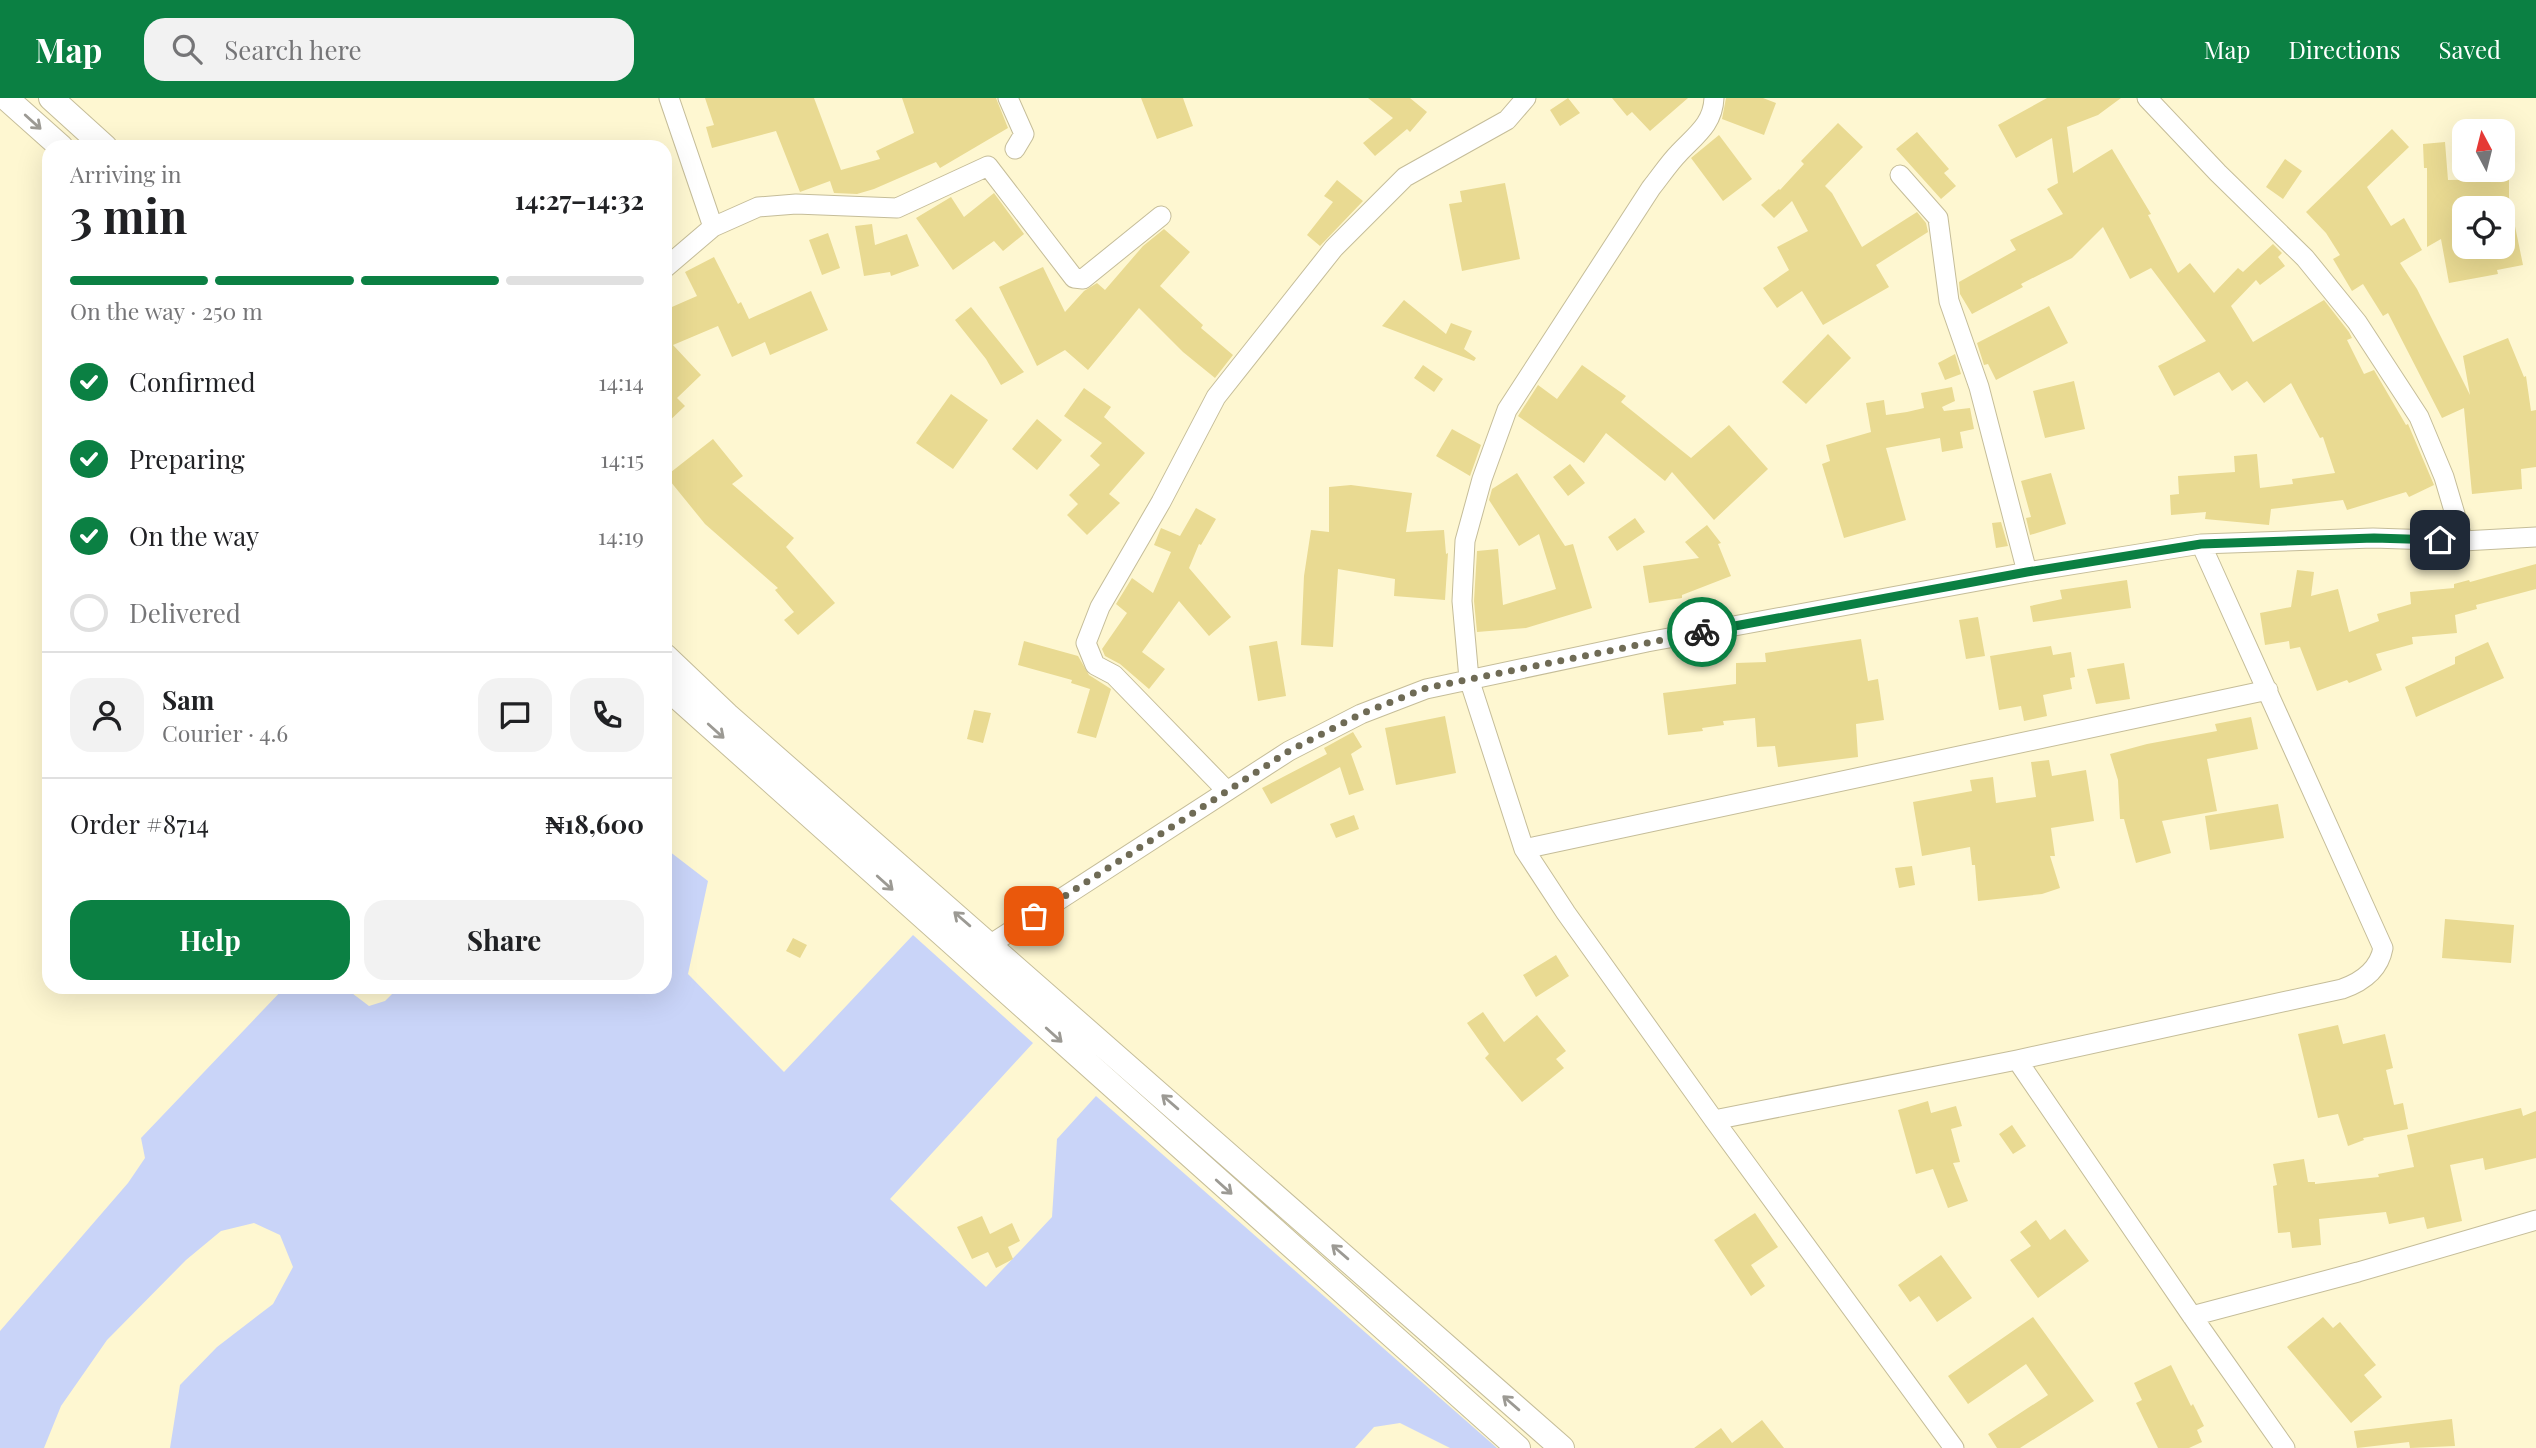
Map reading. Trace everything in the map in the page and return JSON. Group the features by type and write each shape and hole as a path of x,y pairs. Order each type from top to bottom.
{"main road":[{"path":"6,98 53,140"},
{"path":"51,98 97,140"},
{"path":"672,663 727,715 1562,1448"},
{"path":"672,692 1518,1448"}],"street":[{"path":"668,98 713,227"},
{"path":"1008,98 1024,134 1015,149"},
{"path":"1226,790 1114,675 1095,665 1086,643 1100,607 1161,502 1216,397 1334,248 1405,177 1507,120 1526,98"},
{"path":"1714,98 1714,109 1703,131 1678,154 1651,188 1507,410 1482,480 1465,541 1462,601 1469,679 1524,849 1566,913 1714,1120 1954,1448"},
{"path":"2147,98 2218,173 2305,258 2357,322 2419,417 2444,477 2463,541"},
{"path":"672,262 713,227 758,207 796,204 898,208 988,166 1074,278 1083,279 1161,216"},
{"path":"1900,175 1938,218 1949,301 1979,387 2027,572"},
{"path":"973,962 990,944 1289,751 1361,714 1426,688 1647,642 2027,572 2201,544 2374,538 2463,541 2536,537"},
{"path":"1714,1120 2017,1060 2342,989 2358,983 2381,960 2383,948 2201,544"},
{"path":"1524,849 2268,690"},
{"path":"2017,1060 2285,1448"},
{"path":"2192,1316 2358,1272 2536,1220"}],"shaded area":[{"path":"672,853 708,881 688,974 784,1072 913,935 1033,1043 890,1199 986,1287 1052,1217 1057,1139 1096,1096 1497,1448 1450,1448 1400,1423 1374,1427 1355,1448 170,1448 180,1385 217,1347 273,1304 293,1267 280,1235 254,1223 221,1231 186,1260 107,1340 61,1406 44,1448 0,1448 0,1331 128,1183 145,1158 141,1138 278,994 353,994 369,1006 385,1001 392,994 672,994"}],"building":[{"path":"705,98 814,98 841,170 880,159 876,151 914,133 902,98 996,98 1008,128 940,168 936,162 874,189 857,194 834,193 830,181 800,192 776,131 712,148 706,127 714,125"},
{"path":"1141,98 1183,98 1193,126 1157,139"},
{"path":"1368,98 1410,98 1427,112 1410,132 1407,129 1375,156 1363,143 1393,118"},
{"path":"1568,98 1580,113 1560,126 1550,110"},
{"path":"1612,98 1688,98 1650,131 1632,112 1627,116"},
{"path":"1726,98 1763,98 1776,103 1764,135 1722,119"},
{"path":"2047,98 2121,98 2098,115 2067,127 2073,173 2112,149 2151,214 2148,215 2178,273 2190,263 2214,293 2238,268 2243,272 2273,244 2282,253 2278,257 2285,266 2260,285 2256,280 2231,306 2253,342 2324,300 2349,332 2352,338 2347,340 2364,374 2374,370 2406,425 2408,424 2434,485 2409,497 2406,492 2347,510 2343,500 2271,509 2269,525 2205,519 2206,512 2171,515 2170,495 2179,494 2178,476 2235,472 2234,456 2257,454 2260,488 2293,484 2292,479 2335,473 2323,437 2320,438 2291,383 2264,403 2247,381 2232,391 2219,372 2174,396 2158,366 2206,341 2151,268 2130,279 2103,227 2072,258 2021,284 2023,287 1972,314 1960,294 1959,282 2016,250 2010,240 2063,214 2047,189 2058,183 2052,138 2016,158 1998,125"},
{"path":"1838,123 1863,147 1825,186 1832,193 1862,247 1917,212 1926,223 1928,232 1876,265 1889,287 1823,325 1802,291 1777,308 1763,288 1789,270 1777,247 1808,231 1792,201 1774,218 1761,205 1780,190 1804,164 1801,161"},
{"path":"2392,129 2409,147 2367,187 2391,226 2404,218 2422,250 2400,263 2417,289 2470,395 2463,356 2508,338 2524,377 2526,376 2531,411 2536,410 2536,467 2521,469 2522,489 2472,494 2464,408 2442,418 2388,313 2383,316 2363,284 2352,291 2333,259 2340,255 2326,233 2306,212"},
{"path":"1917,132 1949,169 1944,173 1956,186 1941,199 1896,149"},
{"path":"1719,135 1752,179 1723,201 1691,158"},
{"path":"2445,142 2448,180 2509,182 2509,196 2452,196 2452,259 2515,259 2515,226 2523,265 2497,270 2498,274 2449,283 2441,239 2427,247 2427,168 2424,168 2423,144"},
{"path":"2285,159 2302,171 2283,199 2266,187"},
{"path":"1337,180 1363,201 1320,246 1307,235 1333,202 1324,196"},
{"path":"1505,183 1520,259 1462,271 1449,204 1462,202 1460,191"},
{"path":"994,193 1024,234 1003,251 994,241 953,270 916,218 951,197 964,217"},
{"path":"872,224 875,245 907,234 919,266 891,276 890,272 864,276 855,226"},
{"path":"1164,229 1190,252 1160,286 1203,325 1201,328 1233,355 1215,378 1183,352 1139,308 1088,370 1065,350 1037,366 999,287 1043,267 1065,312 1084,291 1097,283 1105,290 1143,246"},
{"path":"828,233 840,268 822,275 809,240"},
{"path":"714,257 738,304 741,302 749,319 811,291 828,330 770,355 765,342 732,357 718,326 673,345 701,375 677,398 685,406 672,418 672,307 697,296 685,272"},
{"path":"1404,300 1446,334 1451,323 1472,331 1464,349 1476,358 1474,361 1382,326"},
{"path":"2049,306 2068,343 1996,380 1988,364 1984,365 1977,343"},
{"path":"971,307 1024,372 1001,385 986,359 955,320"},
{"path":"1828,334 1851,358 1806,404 1782,382"},
{"path":"1955,354 1961,374 1945,380 1938,363"},
{"path":"1423,365 1443,379 1434,392 1414,378"},
{"path":"1582,365 1626,396 1621,402 1691,458 1729,425 1768,469 1714,520 1672,472 1665,481 1606,433 1584,463 1518,416 1538,385 1557,399"},
{"path":"2074,381 2085,429 2045,438 2033,391"},
{"path":"1952,387 1955,401 1942,407 1944,411 1970,408 1974,429 1960,432 1963,448 1942,452 1940,438 1886,448 1906,520 1844,538 1822,464 1830,461 1826,445 1871,432 1866,403 1884,400 1886,415 1907,412 1924,408 1921,393"},
{"path":"1084,388 1111,407 1104,417 1145,453 1109,494 1120,503 1087,535 1067,515 1078,504 1069,495 1100,465 1090,456 1102,443 1064,416"},
{"path":"951,394 988,420 953,469 916,443"},
{"path":"1037,419 1062,440 1037,470 1012,449"},
{"path":"1452,429 1481,445 1470,476 1436,456"},
{"path":"713,439 743,476 732,484 794,538 786,547 835,603 798,635 784,620 794,612 775,590 778,588 705,524 672,483 672,471"},
{"path":"1570,464 1585,483 1568,496 1553,477"},
{"path":"1517,473 1565,546 1573,544 1592,608 1526,628 1477,632 1474,601 1477,551 1498,549 1503,605 1556,589 1539,534 1519,546 1489,500 1492,489"},
{"path":"2051,473 2066,524 2030,535 2026,518 2031,517 2021,481"},
{"path":"1351,485 1412,493 1406,532 1444,530 1446,554 1448,553 1445,600 1394,596 1395,579 1338,569 1333,647 1301,645 1304,576 1311,530 1329,532 1329,487"},
{"path":"1196,508 1216,519 1201,545 1199,544 1189,568 1231,617 1209,636 1179,601 1142,652 1165,669 1149,689 1120,664 1105,656 1102,649 1127,613 1116,604 1132,578 1153,593 1171,552 1154,545 1161,528 1180,536"},
{"path":"1635,518 1645,532 1617,551 1608,537"},
{"path":"2001,522 2008,546 1996,548 1992,523"},
{"path":"1707,525 1721,543 1718,544 1731,576 1682,595 1682,598 1649,603 1643,566 1699,558 1685,542"},
{"path":"2536,564 2536,589 2476,605 2477,609 2455,615 2457,633 2412,637 2413,644 2376,654 2382,670 2349,683 2347,680 2317,691 2300,647 2290,649 2289,641 2265,645 2260,613 2291,607 2297,570 2314,572 2311,596 2338,589 2349,632 2379,621 2377,614 2411,604 2410,592 2454,588 2454,584"},
{"path":"2127,580 2131,608 2033,622 2030,606 2062,599 2060,590"},
{"path":"1978,617 1985,656 1966,659 1959,620"},
{"path":"1861,639 1868,681 1878,679 1884,720 1856,724 1858,757 1778,767 1775,746 1757,747 1755,718 1723,721 1724,725 1702,728 1703,731 1668,735 1663,693 1736,684 1736,663 1766,662 1765,653"},
{"path":"1024,641 1078,656 1089,675 1111,689 1096,738 1077,733 1090,689 1071,683 1072,680 1018,665"},
{"path":"1277,641 1286,696 1258,701 1249,646"},
{"path":"2488,642 2504,678 2416,717 2405,687 2455,664 2455,657"},
{"path":"2051,646 2053,655 2071,652 2075,677 2070,678 2072,689 2043,695 2047,716 2024,721 2021,706 1999,710 1990,656"},
{"path":"2124,663 2130,699 2096,704 2087,669"},
{"path":"974,710 991,713 983,743 967,739"},
{"path":"1445,716 1456,773 1396,785 1385,728"},
{"path":"2251,717 2258,749 2207,759 2217,811 2162,821 2171,853 2136,863 2124,819 2120,819 2118,780 2110,754 2217,731 2215,724"},
{"path":"1353,732 1362,747 1351,754 1364,790 1349,795 1340,767 1271,804 1262,788 1327,754 1324,748"},
{"path":"2049,760 2052,776 2086,770 2094,821 2051,828 2055,856 2050,856 2060,888 2042,894 1978,901 1975,865 1972,865 1970,847 1922,856 1913,802 1972,791 1970,780 1993,777 1996,803 2036,797 2031,762"},
{"path":"2278,804 2284,838 2210,850 2205,816"},
{"path":"1354,815 1359,829 1336,838 1330,824"},
{"path":"1912,866 1915,885 1899,888 1895,868"},
{"path":"2445,919 2514,925 2511,963 2442,958"},
{"path":"793,938 807,945 800,958 786,951"},
{"path":"1556,955 1569,976 1536,997 1523,975"},
{"path":"1483,1012 1504,1042 1537,1015 1566,1051 1556,1059 1564,1068 1522,1102 1485,1058 1489,1054 1467,1023"},
{"path":"2338,1025 2343,1044 2385,1034 2393,1068 2386,1070 2394,1105 2403,1103 2408,1129 2363,1138 2364,1140 2348,1146 2338,1114 2318,1118 2298,1034"},
{"path":"1928,1101 1931,1113 1956,1106 1962,1126 1951,1129 1960,1162 1953,1163 1968,1201 1948,1208 1933,1169 1916,1174 1898,1110"},
{"path":"2521,1108 2523,1116 2536,1111 2536,1158 2485,1170 2483,1158 2450,1165 2462,1221 2427,1229 2424,1217 2389,1224 2386,1212 2319,1219 2321,1245 2292,1248 2290,1232 2278,1233 2273,1186 2277,1185 2273,1164 2304,1159 2308,1182 2315,1184 2379,1177 2378,1174 2414,1167 2407,1135"},
{"path":"2012,1125 2026,1146 2013,1154 1999,1134"},
{"path":"1755,1213 1778,1247 1751,1265 1765,1286 1751,1296 1714,1240"},
{"path":"982,1216 990,1234 1012,1223 1020,1241 1008,1247 1013,1259 996,1268 988,1252 972,1259 957,1227"},
{"path":"2036,1220 2050,1240 2065,1229 2089,1261 2038,1298 2010,1260 2031,1246 2020,1232"},
{"path":"1941,1255 1972,1298 1937,1322 1919,1296 1910,1302 1898,1285"},
{"path":"2033,1317 2094,1401 2020,1448 1997,1448 1988,1434 2048,1395 2026,1364 1968,1404 1948,1376"},
{"path":"2323,1317 2333,1328 2340,1322 2376,1365 2364,1375 2382,1397 2351,1423 2287,1347"},
{"path":"2171,1365 2204,1426 2197,1430 2202,1442 2189,1448 2158,1448 2136,1403 2142,1400 2134,1383"},
{"path":"2452,1419 2455,1446 2410,1448 2409,1442 2357,1448 2354,1431"},
{"path":"1762,1420 1784,1448 1694,1448 1721,1428 1732,1443"}],"way so far":[{"path":"1034,916 1289,751 1361,714 1426,688 1702,632"}],"route":[{"path":"1702,632 2027,572 2201,544 2374,538 2440,540"}]}
